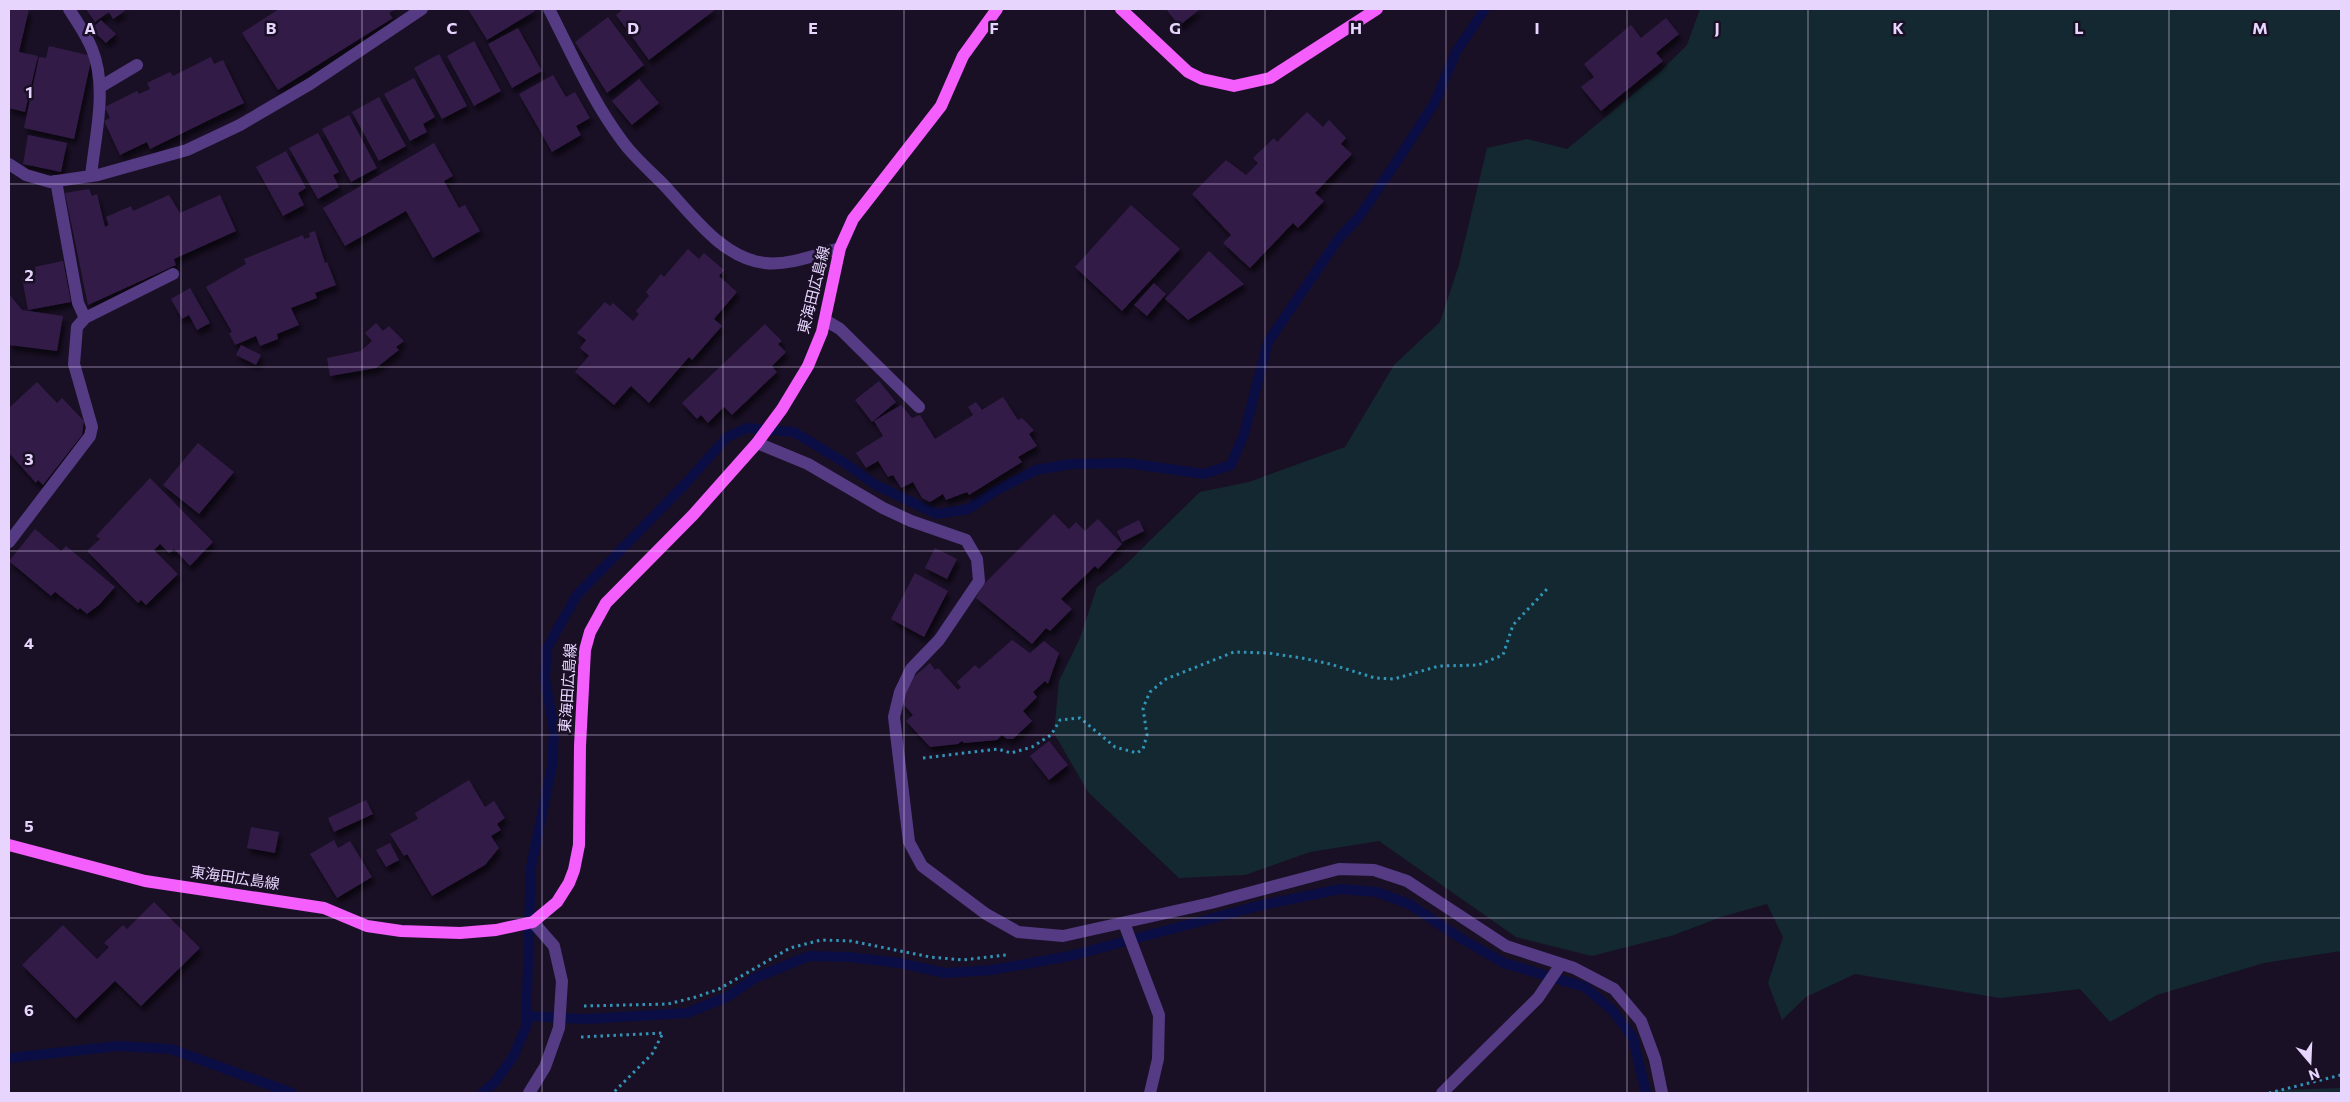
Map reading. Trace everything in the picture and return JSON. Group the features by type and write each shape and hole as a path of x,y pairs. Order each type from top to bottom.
{"main road":[{"name":"東海田広島線","path":"9,845 145,881 324,908 367,926 401,931 460,933 496,930 533,922 557,902 569,883 579,845 580,746 586,650 590,632 606,603 693,516 757,443 773,421 808,366 825,320 840,248 853,219 942,106 962,56 997,9"},
{"path":"1121,9 1188,72 1202,79 1234,86 1270,78 1377,9"}],"street":[{"path":"69,9 86,35 93,52 100,87 91,176"},
{"path":"9,164 26,175 50,182 91,176 186,150 240,125 310,84 422,9"},
{"path":"549,9 585,81 623,142 704,228 728,248 746,259 766,264 806,257 840,248"},
{"path":"100,87 137,65"},
{"path":"56,180 78,303 85,318"},
{"path":"9,542 90,436 92,427 74,364 77,327 85,318 173,274"},
{"path":"825,320 840,329 919,407"},
{"path":"757,443 808,464 883,508 912,521 966,540 977,559 978,581 939,640 911,669 900,692 894,717 909,842 922,866 986,914 1018,932 1063,936 1212,903 1339,869 1374,870 1407,881 1506,946 1574,968 1614,990 1641,1021 1654,1059 1662,1093"},
{"path":"529,1093 545,1067 559,1028 562,981 554,946 533,922"},
{"path":"1124,923 1159,1015 1158,1059 1150,1093"},
{"path":"1442,1093 1538,998 1561,964"}],"path":[{"path":"898,760 998,749 1012,753 1032,747 1051,735 1060,720 1080,718 1115,747 1137,753 1143,749 1147,735 1142,708 1150,692 1166,680 1234,652 1268,653 1302,658 1330,664 1374,678 1394,679 1439,666 1478,665 1503,655 1513,625 1547,589"},
{"path":"561,1006 668,1004 696,997 719,989 790,948 821,940 851,941 930,957 963,960 1016,952"},
{"path":"556,1038 663,1033 652,1054 613,1093"},
{"path":"2269,1093 2341,1075"}],"shaded area":[{"path":"1700,9 2341,9 2341,951 2264,963 2157,995 2110,1022 2080,989 2000,998 1855,974 1806,997 1782,1020 1768,983 1783,937 1767,904 1721,917 1674,935 1592,956 1516,937 1379,841 1310,852 1245,875 1179,878 1088,792 1054,733 1059,681 1080,638 1097,587 1123,567 1200,492 1249,482 1345,447 1394,365 1440,322 1459,265 1487,148 1527,139 1567,149 1660,72 1687,45"},
{"path":"2341,1088 2341,1093 2264,1093 2278,1090"}],"building":[{"path":"9,9 29,9 19,52 38,56 25,112 9,108"},
{"path":"86,9 123,9 125,11 113,19 109,12 95,22"},
{"path":"279,9 396,9 389,13 393,18 278,90 242,33"},
{"path":"468,9 534,9 535,11 487,40"},
{"path":"623,9 716,9 649,60 616,15"},
{"path":"1166,9 1200,9 1179,26"},
{"path":"608,17 644,65 607,93 575,42"},
{"path":"1666,18 1679,34 1656,53 1663,61 1601,111 1581,87 1594,77 1584,64 1631,25 1641,38"},
{"path":"101,20 116,34 106,43 91,29"},
{"path":"518,28 542,71 512,88 488,44"},
{"path":"474,41 501,91 474,106 447,56"},
{"path":"49,46 92,56 74,139 24,128 39,57 46,58"},
{"path":"439,54 467,106 442,119 414,68"},
{"path":"211,57 214,64 223,60 244,103 150,149 147,142 120,155 104,121 110,118 105,107 137,91 139,94 150,89 147,83 170,72 173,76"},
{"path":"553,75 566,97 575,92 590,118 576,126 581,135 552,152 519,94"},
{"path":"414,78 435,117 423,124 427,132 410,141 384,94"},
{"path":"639,79 659,103 632,125 612,101"},
{"path":"379,97 406,146 379,161 352,112"},
{"path":"1307,112 1323,127 1329,120 1346,138 1341,144 1352,154 1315,193 1324,201 1298,228 1293,223 1250,268 1223,243 1231,235 1192,194 1226,160 1246,175 1258,163 1253,158 1274,138 1277,142"},
{"path":"349,115 377,168 351,182 322,129"},
{"path":"318,133 339,172 333,175 339,187 318,199 289,148"},
{"path":"28,135 67,143 61,172 23,164"},
{"path":"434,143 453,176 444,181 459,208 465,205 480,231 433,258 406,211 345,246 323,208"},
{"path":"286,151 306,188 298,193 304,205 283,216 256,167"},
{"path":"89,189 92,196 97,194 105,227 109,225 106,217 131,206 133,211 169,195 180,213 220,195 236,231 174,259 176,265 88,305 65,193"},
{"path":"1131,205 1180,249 1122,311 1075,267"},
{"path":"315,231 325,263 327,262 336,285 315,293 317,298 291,308 299,325 277,334 278,339 260,346 256,336 235,345 229,333 232,332 206,287 246,264 244,259 303,235 304,239 310,237 309,233"},
{"path":"688,249 699,259 704,253 724,270 719,276 737,292 714,319 722,326 692,360 689,357 649,403 631,386 614,405 575,372 589,356 580,348 586,340 577,333 605,302 610,306 613,303 633,321 639,314 636,311 649,296 646,292 661,274 664,277"},
{"path":"1209,251 1244,284 1188,320 1165,299"},
{"path":"63,261 71,302 28,310 22,278 36,275 35,267"},
{"path":"1154,283 1166,294 1147,316 1134,305"},
{"path":"190,288 210,323 197,330 189,315 182,319 171,299"},
{"path":"9,294 22,310 63,316 57,351 9,345"},
{"path":"376,323 383,331 389,326 404,341 396,347 399,350 376,368 330,376 327,358 361,351 372,341 365,333"},
{"path":"765,324 782,341 778,344 786,352 772,366 777,372 732,415 724,407 708,423 701,415 697,419 682,403"},
{"path":"241,345 261,355 256,365 236,355"},
{"path":"879,381 896,402 872,422 855,400"},
{"path":"37,382 57,403 62,398 84,421 82,435 43,485 38,480 36,483 9,453 9,408"},
{"path":"1003,397 1018,420 1022,418 1034,430 1029,434 1037,446 1018,457 1022,462 969,495 967,492 946,500 943,494 930,502 922,498 913,482 901,488 893,475 888,477 878,461 866,468 856,453 883,436 874,421 901,405 912,418 920,415 935,439 973,415 968,407 976,402 982,410"},
{"path":"198,443 234,472 199,514 163,485"},
{"path":"150,478 213,542 190,566 174,549 169,553 160,544 154,550 178,574 146,605 141,600 138,603 87,551 100,539 96,536"},
{"path":"1054,514 1069,529 1076,522 1085,531 1098,519 1122,544 1098,569 1095,566 1061,599 1072,609 1050,631 1046,628 1032,644 976,598 983,585"},
{"path":"1139,520 1144,531 1122,542 1117,531"},
{"path":"35,529 61,551 66,546 115,587 99,605 87,614 80,608 78,610 55,592 51,596 9,561"},
{"path":"935,548 957,559 947,579 925,568"},
{"path":"915,573 948,591 924,637 891,619"},
{"path":"1012,640 1030,653 1044,641 1059,653 1048,684 1045,681 1033,692 1037,697 1023,711 1032,721 1013,739 1007,739 1002,735 997,740 964,743 962,741 958,744 930,747 906,721 913,715 902,703 908,682 930,663 935,670 938,668 958,690 961,687 957,682 975,665 979,669"},
{"path":"1049,741 1068,765 1049,780 1030,756"},
{"path":"469,780 485,807 494,801 505,818 497,824 501,830 491,836 499,848 485,865 432,896 407,854 404,856 390,834 418,819 415,813"},
{"path":"366,800 373,814 334,832 328,818"},
{"path":"251,827 279,832 275,853 247,848"},
{"path":"334,840 338,848 350,841 372,877 337,898 310,854"},
{"path":"390,843 399,860 386,867 376,850"},
{"path":"154,902 200,948 141,1006 115,981 76,1019 22,965 63,925 97,959 109,947 104,943 123,925 127,929"}],"waterway":[{"path":"482,1093 495,1082 513,1057 526,1027 531,867 552,766 554,730 545,679 547,648 577,595 688,481 727,437 747,428 794,432 842,461 876,485 937,514 968,509 995,491 1036,470 1071,464 1127,463 1204,474 1231,465 1244,434 1268,342 1339,238 1359,217 1399,158 1435,102 1456,52 1485,9"},
{"path":"526,1016 587,1019 687,1013 727,997 755,978 809,956 850,957 900,963 945,973 991,970 1070,956 1258,906 1340,889 1377,892 1409,904 1462,939 1504,963 1585,987 1613,1011 1633,1038 1646,1093"},
{"path":"9,1058 118,1046 171,1049 292,1093"}]}
